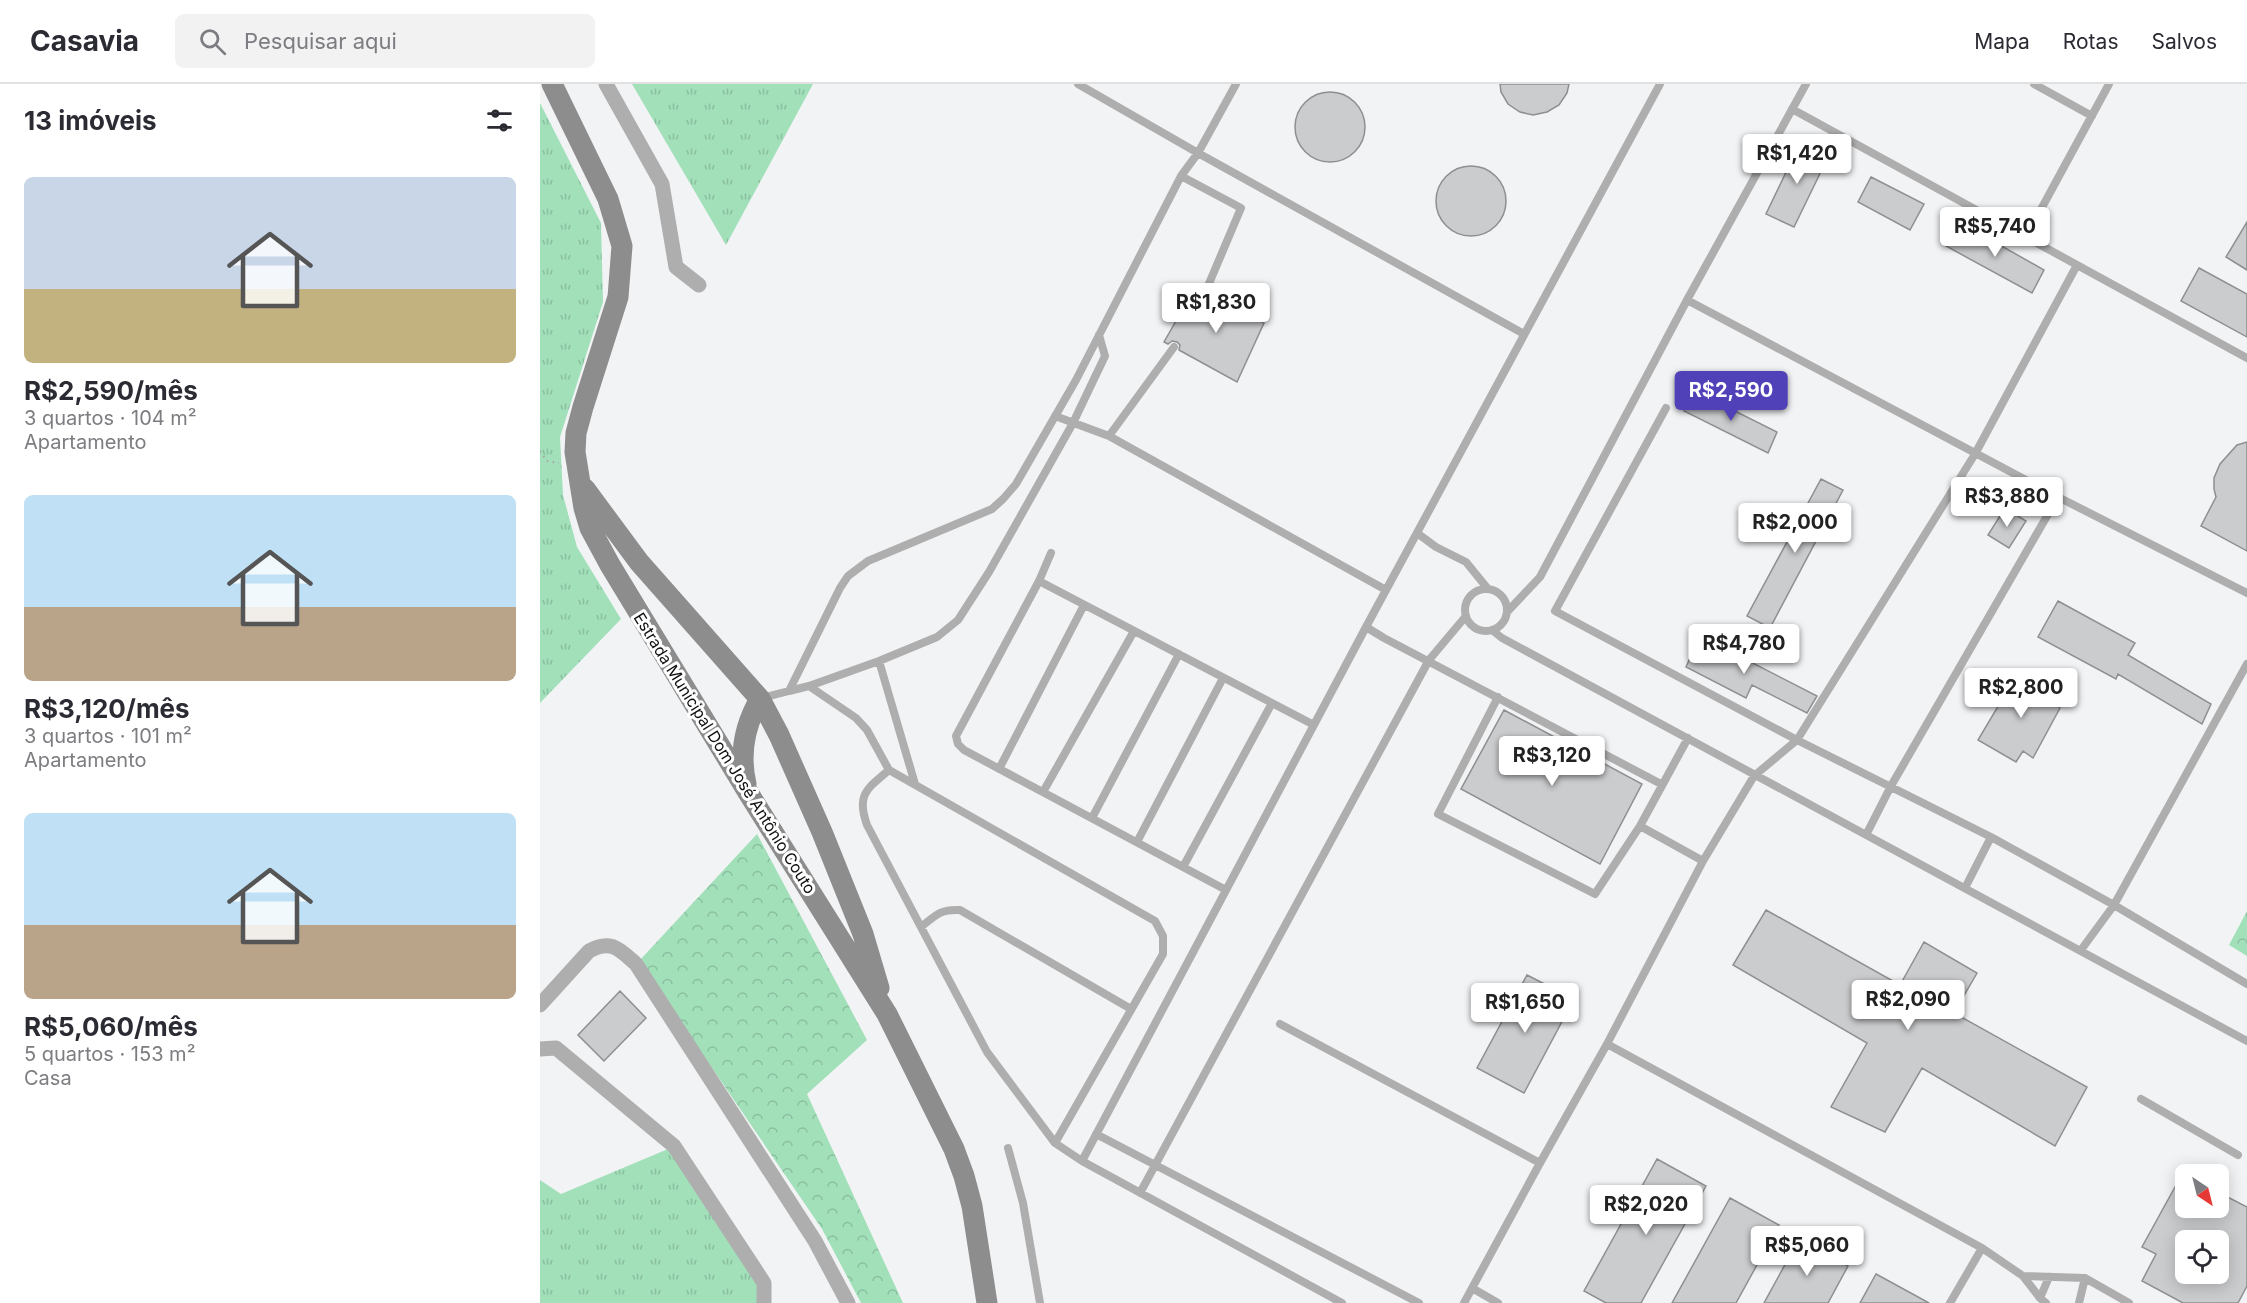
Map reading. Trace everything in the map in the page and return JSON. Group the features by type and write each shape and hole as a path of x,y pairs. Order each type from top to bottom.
{"main road":[{"name":"Estrada Municipal Dom José Antônio Couto","path":"552,84 608,199 622,246 618,297 576,433 579,475 584,508 590,528 749,794 887,1014 954,1149 964,1176 974,1217 987,1303"},
{"name":"Estrada Municipal Dom José Antônio Couto","path":"579,475 632,553 760,699 780,735 822,832 863,934 887,1014"},
{"path":"749,794 743,769 743,743 746,727 760,699"},
{"path":"743,743 758,734 780,735"}],"street":[{"path":"606,84 662,184 676,267 699,285"},
{"path":"540,1005 588,951 598,946 608,945 621,950 636,964 815,1241 848,1303"},
{"path":"540,1049 555,1048 674,1146 764,1283 765,1303"}],"lane":[{"path":"1078,84 1524,334"},
{"path":"789,691 848,576 868,561 992,509 1016,483 1099,335 1181,176 1198,153 1236,84"},
{"path":"1082,1161 1366,627 1660,84"},
{"path":"1492,630 1504,620 1507,612 1540,577 1687,300 1806,84"},
{"path":"2034,84 2092,116"},
{"path":"2026,237 2109,84"},
{"path":"1792,109 2247,358"},
{"path":"1181,176 1241,208 1205,293"},
{"path":"1464,1303 1607,1044 1703,861 1754,776 1797,740 1975,454 2077,265"},
{"path":"1687,300 1975,454 2247,593"},
{"path":"760,699 809,686 879,661 937,637 958,620 989,572 1073,423 1105,356 1099,335"},
{"path":"1109,436 1174,348"},
{"path":"1666,408 1555,611 1797,740 1991,837 2115,905 2247,984"},
{"path":"1055,416 1109,436 1386,590"},
{"path":"1866,835 1891,786 2058,497"},
{"path":"1417,533 1436,547 1466,562 1488,589"},
{"path":"1051,553 1039,581 956,736 958,744 964,750 1226,890"},
{"path":"1039,581 1314,725"},
{"path":"1507,612 1502,597 1496,591 1488,589 1480,590 1467,600 1465,608 1466,616 1476,628 1492,630 1502,638 1754,776 2247,1041"},
{"path":"999,769 1084,605"},
{"path":"1140,1193 1429,660 1466,616"},
{"path":"1366,627 1661,784"},
{"path":"1043,792 1134,631"},
{"path":"1092,818 1179,654"},
{"path":"879,661 915,784"},
{"path":"2081,950 2115,905 2247,664"},
{"path":"1137,842 1224,678"},
{"path":"809,686 856,718 867,730 889,770 1155,921 1164,936 1162,954 1055,1143"},
{"path":"1498,697 1438,814 1595,894 1640,826 1688,738"},
{"path":"1184,867 1272,703"},
{"path":"889,770 867,789 861,800 861,809 867,825 987,1052 1055,1143 1082,1161 1342,1303"},
{"path":"1640,826 1703,861"},
{"path":"1965,888 1991,837"},
{"path":"921,927 938,913 946,910 960,910 1131,1009"},
{"path":"1280,1024 1540,1163"},
{"path":"1607,1044 1982,1248 2024,1276 2043,1301"},
{"path":"2141,1099 2238,1155"},
{"path":"1096,1134 1419,1303"},
{"path":"1008,1148 1023,1203 1040,1303"},
{"path":"1950,1303 1982,1248"},
{"path":"2024,1276 2085,1278 2129,1303"},
{"path":"2043,1301 2049,1277"},
{"path":"2079,1303 2085,1278"},
{"path":"1472,1288 1498,1303"}],"path":[{"path":"540,451 547,461 579,475"}],"green space":[{"path":"632,84 813,84 726,245"},
{"path":"540,103 601,223 603,302 560,437 563,495 577,547 621,619 540,703"},
{"path":"757,834 867,1040 807,1094 903,1303 861,1303 822,1229 639,961"},
{"path":"2247,911 2247,956 2229,945"},
{"path":"668,1149 758,1286 759,1303 540,1303 540,1180 561,1194"}],"building":[{"path":"1500,84 1569,84 1567,93 1559,105 1547,112 1533,115 1520,112 1508,104 1501,92"},
{"path":"1337,92 1350,98 1359,107 1363,113 1365,127 1363,141 1355,152 1344,160 1323,162 1305,152 1297,141 1295,120 1305,102 1316,94"},
{"path":"1800,143 1828,157 1794,227 1766,214"},
{"path":"1478,166 1491,172 1500,181 1504,187 1506,201 1504,215 1496,226 1485,234 1464,236 1446,226 1438,215 1436,194 1446,176 1457,168"},
{"path":"1871,177 1924,204 1910,230 1858,202"},
{"path":"2247,222 2247,270 2226,257"},
{"path":"1961,223 2044,270 2032,293 1946,246"},
{"path":"2199,268 2247,294 2247,337 2181,301"},
{"path":"1195,288 1200,290 1199,294 1202,298 1206,299 1210,295 1264,323 1237,382 1179,350 1180,345 1177,342 1172,341 1168,344 1164,342"},
{"path":"1695,391 1777,432 1768,453 1684,411"},
{"path":"2247,442 2247,551 2201,526 2216,497 2214,478 2220,464 2237,445"},
{"path":"1821,479 1843,490 1770,628 1747,616"},
{"path":"2005,508 2026,521 2009,548 1988,535"},
{"path":"2058,601 2135,643 2128,655 2211,704 2202,724 2118,674 2116,679 2038,637"},
{"path":"1700,636 1817,696 1807,713 1752,685 1746,698 1686,667"},
{"path":"2019,671 2056,691 2050,701 2060,708 2033,758 2023,751 2016,762 1978,740"},
{"path":"1504,710 1642,784 1600,864 1461,789"},
{"path":"1766,910 1900,985 1924,942 1977,973 1954,1013 2087,1087 2055,1146 1922,1068 1885,1132 1831,1107 1867,1043 1733,965"},
{"path":"1527,975 1574,999 1524,1093 1477,1068"},
{"path":"620,991 646,1018 604,1061 578,1035"},
{"path":"1657,1159 1706,1186 1641,1303 1606,1303 1584,1291"},
{"path":"2175,1187 2175,1218 2229,1218 2229,1198 2247,1207 2247,1286 2238,1303 2183,1303 2142,1281 2156,1254 2142,1247"},
{"path":"1730,1198 1779,1225 1736,1303 1672,1303"},
{"path":"1799,1239 1848,1266 1828,1303 1764,1303"},
{"path":"1876,1274 1929,1303 1860,1303"}]}
